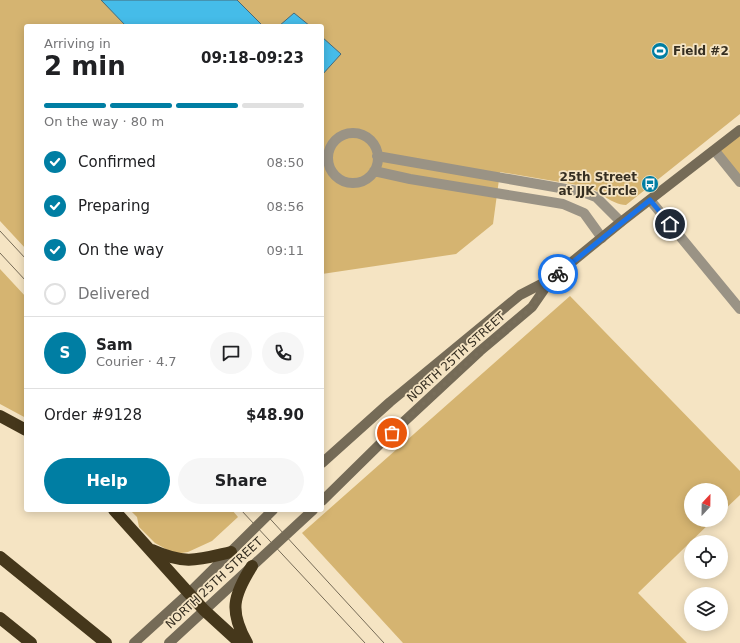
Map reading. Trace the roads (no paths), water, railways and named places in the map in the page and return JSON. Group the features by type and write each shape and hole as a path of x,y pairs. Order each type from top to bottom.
{"highway":[{"path":"0,416 24,429"},
{"path":"116,512 204,610 240,643"},
{"path":"148,548 167,557 187,561 231,552"},
{"path":"0,557 106,643"},
{"path":"247,643 238,626 234,612 236,598 252,566"},
{"path":"0,618 31,643"}],"main road":[{"name":"NORTH 25TH STREET","path":"324,460 390,402 520,295 551,279 740,130"},
{"name":"NORTH 25TH STREET","path":"324,500 382,442 480,351 532,307 551,279"},
{"name":"NORTH 25TH STREET","path":"134,643 231,552 271,512"},
{"name":"NORTH 25TH STREET","path":"169,643 311,512"}],"street":[{"path":"354,132 364,135 372,142 377,156 374,171 362,181 347,181 339,178 332,172 329,165 328,154 330,146 335,140 346,134 354,132"},
{"path":"715,151 740,182"},
{"path":"377,156 583,192 596,197 622,222"},
{"path":"374,171 410,179 563,204 584,213 602,238"},
{"path":"650,200 740,309"}],"tram line":[{"path":"0,231 24,257"},
{"path":"0,253 24,279"},
{"path":"243,512 365,643"},
{"path":"264,512 384,643"}],"place":[{"name":"Field #2","path":"660,51"},
{"name":"25th Street at JJK Circle","path":"650,184"}]}
